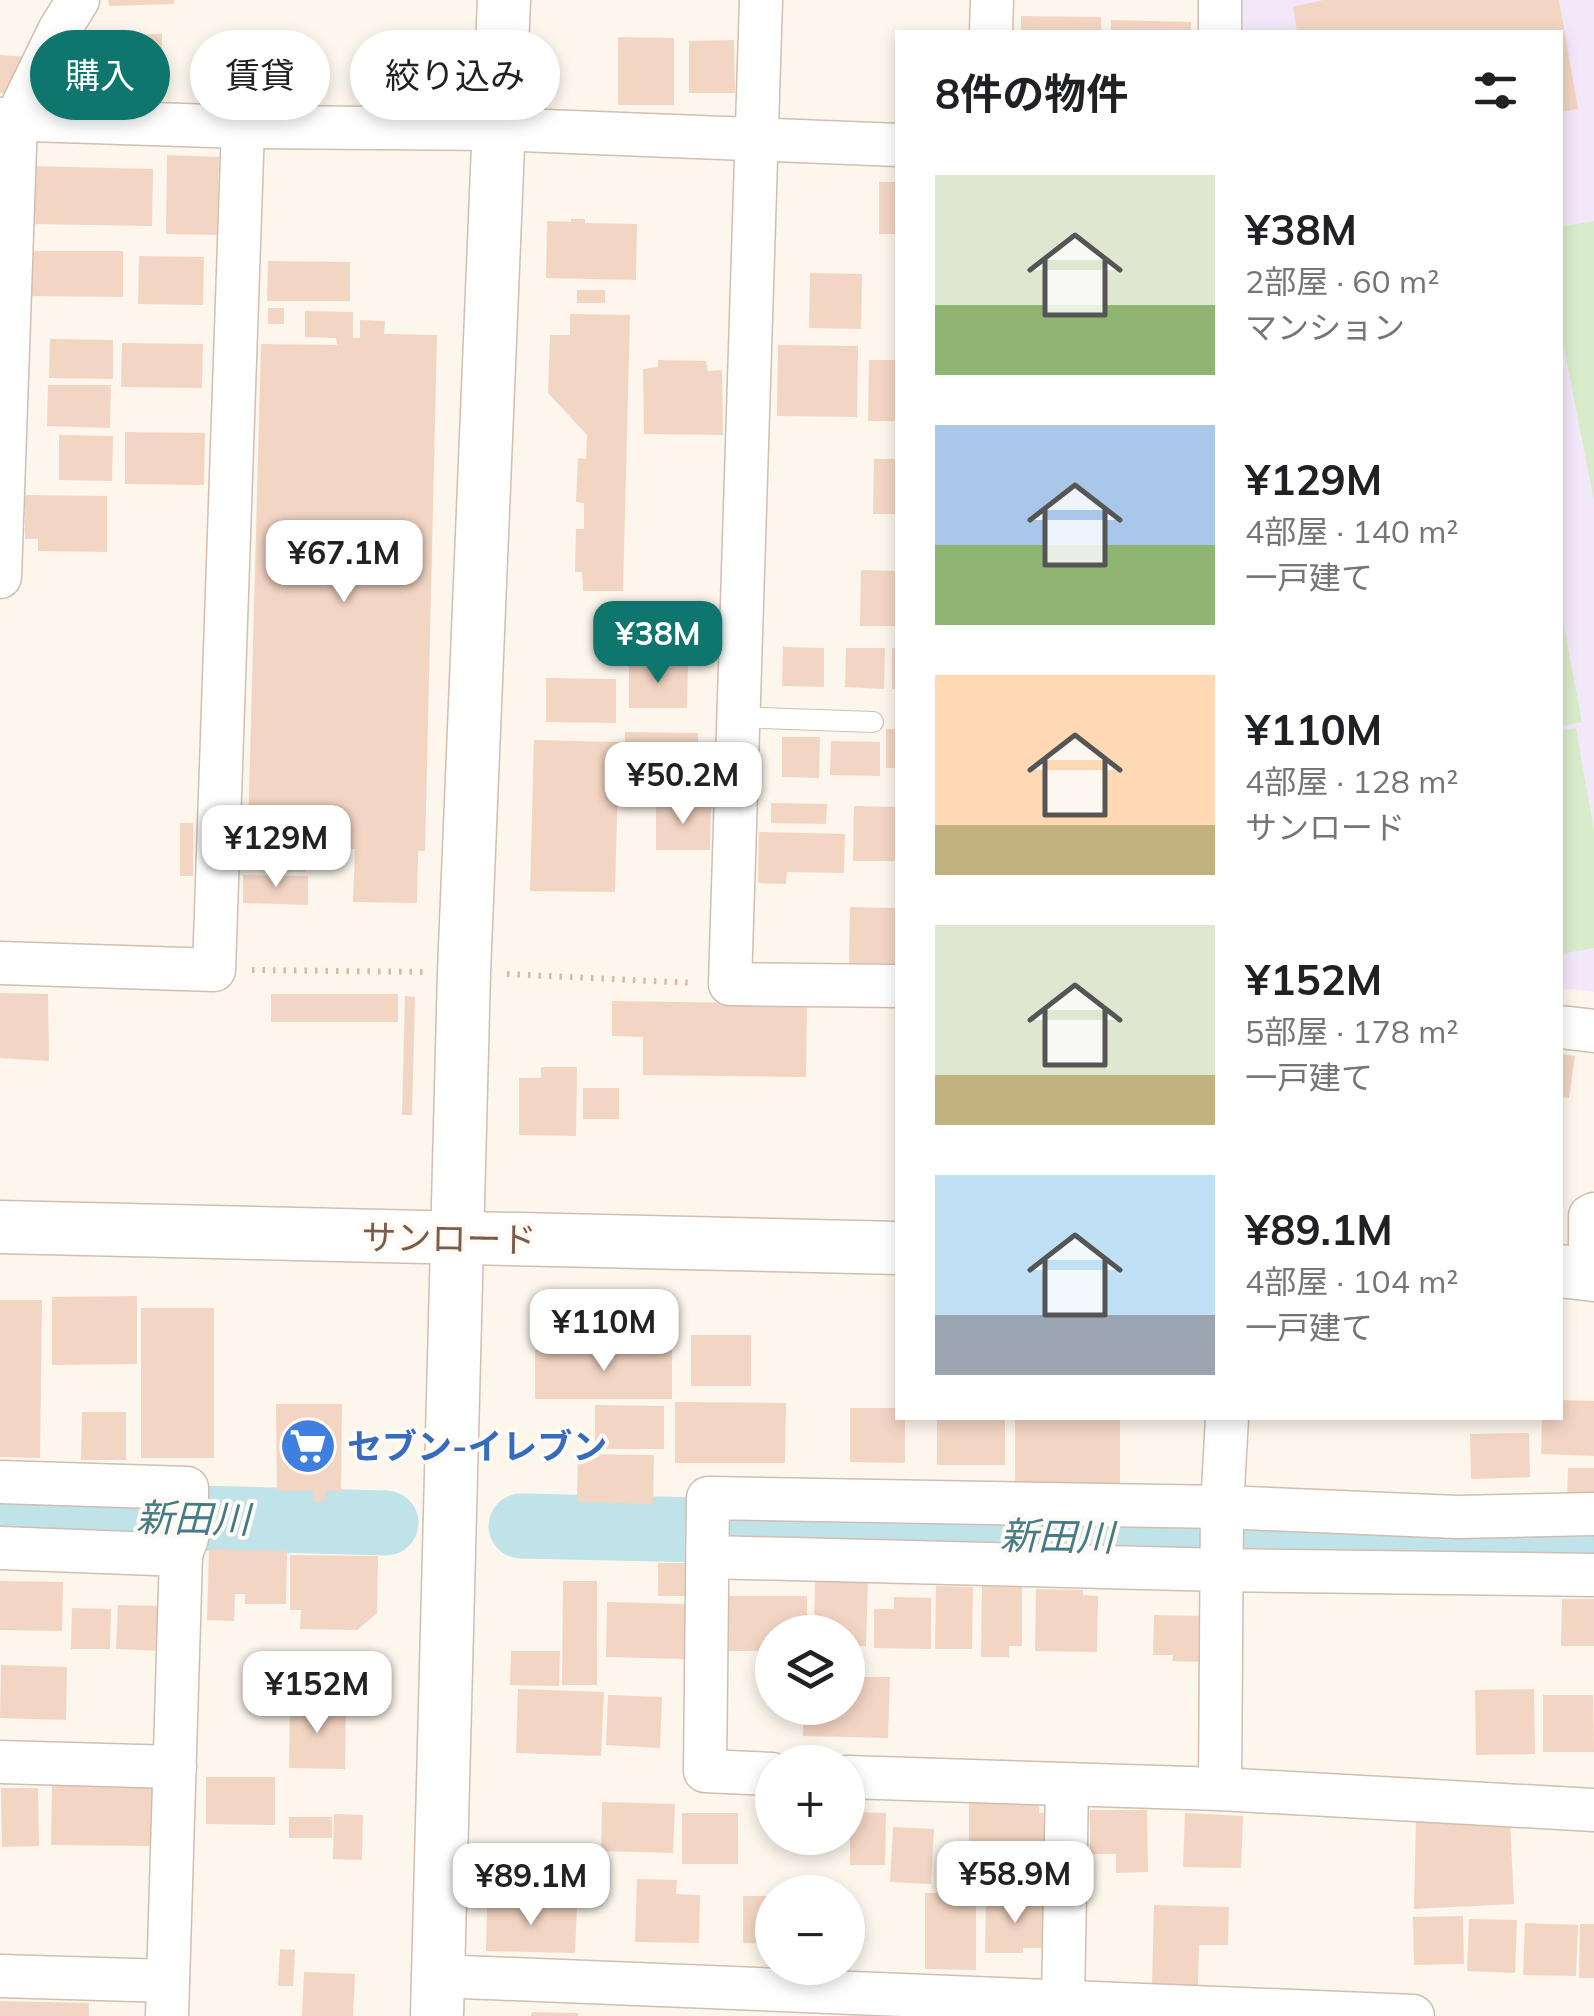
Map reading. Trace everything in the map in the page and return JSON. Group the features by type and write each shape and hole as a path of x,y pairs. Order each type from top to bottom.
{"street":[{"path":"0,578 8,119 78,0"},
{"path":"504,0 464,972 438,1996 912,2006 1063,2001 1205,2012 1413,2016"},
{"path":"761,0 730,984 895,986"},
{"path":"991,30 992,0"},
{"path":"1220,0 1220,30"},
{"path":"8,119 243,127 498,129 895,145"},
{"path":"0,964 214,970 243,127"},
{"path":"1563,1027 1594,1031"},
{"name":"サンロード","path":"0,1227 895,1248"},
{"path":"1220,1789 1227,1420"},
{"path":"0,1482 187,1488 168,1999 0,1976"},
{"path":"755,1774 704,1772 708,1498 1223,1539 1594,1575"},
{"path":"709,1536 1223,1539 1457,1517 1594,1514"},
{"path":"0,1548 185,1532"},
{"path":"0,1762 175,1766"},
{"path":"865,1778 1220,1789 1594,1810"},
{"path":"1063,2001 1067,1786"}],"lane":[{"path":"738,717 872,722"}],"shaded area":[{"path":"1237,0 1594,0 1594,992 1563,988 1563,30 1237,30"}],"green space":[{"path":"1594,221 1594,501 1563,343 1563,226"},
{"path":"1563,621 1582,722 1563,725"},
{"path":"1576,728 1594,831 1594,948 1563,953 1563,730"}],"building":[{"path":"108,0 174,0 174,4 109,6"},
{"path":"1323,0 1559,0 1578,109 1563,112 1563,30 1297,30 1293,7"},
{"path":"1021,16 1101,17 1101,30 1021,30"},
{"path":"1111,20 1191,22 1191,30 1111,30"},
{"path":"618,37 674,38 674,105 618,105"},
{"path":"734,40 735,93 689,93 689,41"},
{"path":"0,55 29,57 27,94 0,93"},
{"path":"167,155 219,157 217,235 166,234"},
{"path":"29,166 153,169 152,226 28,224"},
{"path":"879,182 895,182 895,234 879,234"},
{"path":"547,221 637,224 636,280 546,278"},
{"path":"25,251 123,251 123,297 25,296"},
{"path":"139,256 204,257 203,305 138,304"},
{"path":"268,261 350,262 350,301 267,301"},
{"path":"810,273 862,274 861,329 809,328"},
{"path":"577,290 605,290 605,303 577,303"},
{"path":"268,308 284,308 284,324 268,324"},
{"path":"305,311 353,312 353,338 360,338 360,320 385,321 384,334 437,335 425,851 418,851 417,903 353,902 355,849 345,849 345,863 306,862 305,872 247,870 261,344 337,345 336,338 305,337"},
{"path":"570,314 630,315 623,591 583,591 582,572 575,572 576,529 584,529 584,503 576,502 578,458 586,459 587,435 548,393 550,335 570,335"},
{"path":"50,339 113,340 113,379 49,378"},
{"path":"122,343 203,344 202,388 121,387"},
{"path":"778,345 858,346 857,417 777,416"},
{"path":"658,360 706,361 708,371 722,370 723,435 644,434 643,369 658,367"},
{"path":"869,360 895,360 895,421 868,421"},
{"path":"48,385 111,385 110,428 47,426"},
{"path":"125,432 205,433 204,485 125,484"},
{"path":"59,435 113,436 112,481 59,480"},
{"path":"874,459 895,459 895,514 873,514"},
{"path":"25,495 107,496 107,552 38,551 38,539 25,539"},
{"path":"861,570 895,571 895,626 860,626"},
{"path":"783,647 824,648 824,687 782,686"},
{"path":"846,648 885,648 884,689 845,687"},
{"path":"892,648 895,648 895,689"},
{"path":"629,663 688,664 687,708 629,708"},
{"path":"546,678 616,679 616,723 546,722"},
{"path":"886,729 895,729 895,768 886,768"},
{"path":"625,732 698,733 698,780 625,779"},
{"path":"782,737 820,737 819,778 782,777"},
{"path":"534,740 619,742 615,892 530,891"},
{"path":"831,741 880,742 880,776 830,775"},
{"path":"771,803 827,804 826,824 771,823"},
{"path":"656,804 711,805 710,850 656,850"},
{"path":"854,806 895,807 895,861 853,861"},
{"path":"180,823 193,823 193,876 180,876"},
{"path":"759,832 845,834 844,873 787,872 786,884 758,883"},
{"path":"243,875 308,876 308,905 243,903"},
{"path":"850,907 895,908 895,964 849,963"},
{"path":"0,993 48,994 49,1061 0,1058"},
{"path":"271,994 398,994 398,1022 271,1022"},
{"path":"405,996 415,997 412,1115 402,1115"},
{"path":"612,1001 807,1004 806,1077 643,1075 643,1037 612,1036"},
{"path":"1563,1054 1575,1056 1569,1098 1563,1097"},
{"path":"541,1067 577,1067 576,1136 519,1135 519,1078 541,1078"},
{"path":"583,1088 619,1088 619,1119 583,1119"},
{"path":"137,1296 137,1364 52,1365 52,1297"},
{"path":"0,1300 42,1300 40,1458 0,1457"},
{"path":"141,1308 214,1308 214,1458 141,1458"},
{"path":"691,1335 751,1335 751,1386 691,1386"},
{"path":"535,1350 672,1350 672,1399 535,1399"},
{"path":"1563,1400 1594,1401 1594,1456 1541,1454 1542,1420 1563,1420"},
{"path":"675,1402 786,1403 785,1463 675,1463"},
{"path":"276,1404 342,1404 341,1491 326,1491 324,1502 314,1502 313,1491 277,1491"},
{"path":"595,1405 664,1406 664,1449 595,1449"},
{"path":"850,1408 895,1408 895,1420 905,1420 905,1463 850,1462"},
{"path":"82,1412 126,1412 126,1460 81,1460"},
{"path":"937,1420 1005,1420 1005,1465 937,1465"},
{"path":"1015,1420 1120,1420 1120,1497 1015,1497"},
{"path":"1529,1433 1530,1477 1471,1479 1470,1434"},
{"path":"578,1454 654,1455 653,1504 577,1502"},
{"path":"1568,1468 1594,1468 1594,1502 1567,1501"},
{"path":"209,1549 287,1551 286,1604 245,1604 245,1594 235,1594 234,1621 207,1620"},
{"path":"290,1555 378,1556 377,1613 357,1630 300,1629 301,1610 290,1610"},
{"path":"658,1563 689,1563 689,1596 658,1596"},
{"path":"815,1578 868,1579 866,1646 865,1615 814,1615"},
{"path":"0,1581 63,1582 62,1631 0,1630"},
{"path":"563,1581 597,1581 597,1685 562,1685"},
{"path":"936,1586 973,1587 972,1649 935,1649"},
{"path":"982,1586 1022,1587 1022,1646 1009,1646 1009,1657 981,1657"},
{"path":"1036,1589 1083,1590 1083,1595 1098,1596 1097,1652 1035,1651"},
{"path":"723,1596 807,1596 807,1615 755,1615 755,1651 723,1651"},
{"path":"894,1597 931,1598 931,1649 874,1648 874,1609 894,1609"},
{"path":"1562,1599 1594,1599 1594,1646 1561,1646"},
{"path":"607,1602 686,1604 686,1659 606,1657"},
{"path":"118,1605 164,1606 162,1651 116,1649"},
{"path":"72,1608 111,1609 110,1649 71,1649"},
{"path":"1154,1615 1204,1616 1203,1662 1172,1661 1173,1655 1153,1655"},
{"path":"511,1651 560,1651 559,1686 510,1685"},
{"path":"1,1665 67,1667 66,1720 0,1718"},
{"path":"865,1677 890,1677 888,1738 803,1736 803,1725 865,1725"},
{"path":"518,1689 604,1692 601,1756 516,1753"},
{"path":"1534,1689 1535,1754 1476,1755 1475,1690"},
{"path":"608,1695 662,1697 660,1748 606,1745"},
{"path":"1543,1695 1593,1695 1594,1752 1543,1752"},
{"path":"290,1704 346,1705 345,1769 289,1768"},
{"path":"206,1777 275,1777 275,1825 206,1824"},
{"path":"52,1784 155,1785 154,1846 51,1845"},
{"path":"1,1788 38,1788 39,1846 2,1847"},
{"path":"969,1801 1040,1801 1039,1813 1048,1813 1048,1862 1019,1861 1019,1849 969,1849"},
{"path":"602,1802 675,1804 673,1853 601,1851"},
{"path":"1090,1810 1147,1810 1148,1872 1116,1873 1116,1854 1090,1854"},
{"path":"865,1812 886,1813 885,1865 850,1865 850,1855 865,1855"},
{"path":"682,1813 738,1813 738,1864 682,1864"},
{"path":"1185,1813 1243,1816 1241,1868 1183,1867"},
{"path":"334,1814 363,1815 362,1860 333,1859"},
{"path":"289,1817 332,1817 332,1838 289,1838"},
{"path":"1416,1819 1510,1820 1514,1904 1414,1909"},
{"path":"893,1827 934,1829 931,1884 890,1882"},
{"path":"503,1857 591,1861 589,1903 501,1899"},
{"path":"637,1879 677,1880 676,1894 700,1895 699,1943 635,1942"},
{"path":"925,1893 976,1893 976,1970 925,1969"},
{"path":"743,1896 755,1896 755,1943 743,1943"},
{"path":"986,1900 1046,1901 1045,1948 1023,1948 1023,1953 985,1953"},
{"path":"487,1903 577,1905 575,1953 486,1951"},
{"path":"1154,1905 1229,1907 1228,1945 1199,1945 1198,1986 1152,1984"},
{"path":"1463,1916 1464,1964 1414,1965 1413,1917"},
{"path":"1469,1919 1517,1920 1515,1973 1467,1971"},
{"path":"1525,1923 1578,1925 1576,1976 1523,1975"},
{"path":"1580,1924 1594,1924 1594,1978 1579,1978"},
{"path":"280,1949 295,1950 293,1986 278,1986"},
{"path":"304,1972 355,1974 353,2016 302,2016"},
{"path":"0,2001 89,2003 89,2016 0,2016"},
{"path":"532,2012 578,2013 578,2016 531,2016"}],"waterway":[{"name":"新田川","path":"0,1513 386,1523"},
{"name":"新田川","path":"521,1526 1594,1546"}],"place":[{"name":"セブン-イレブン","path":"308,1446"}]}
